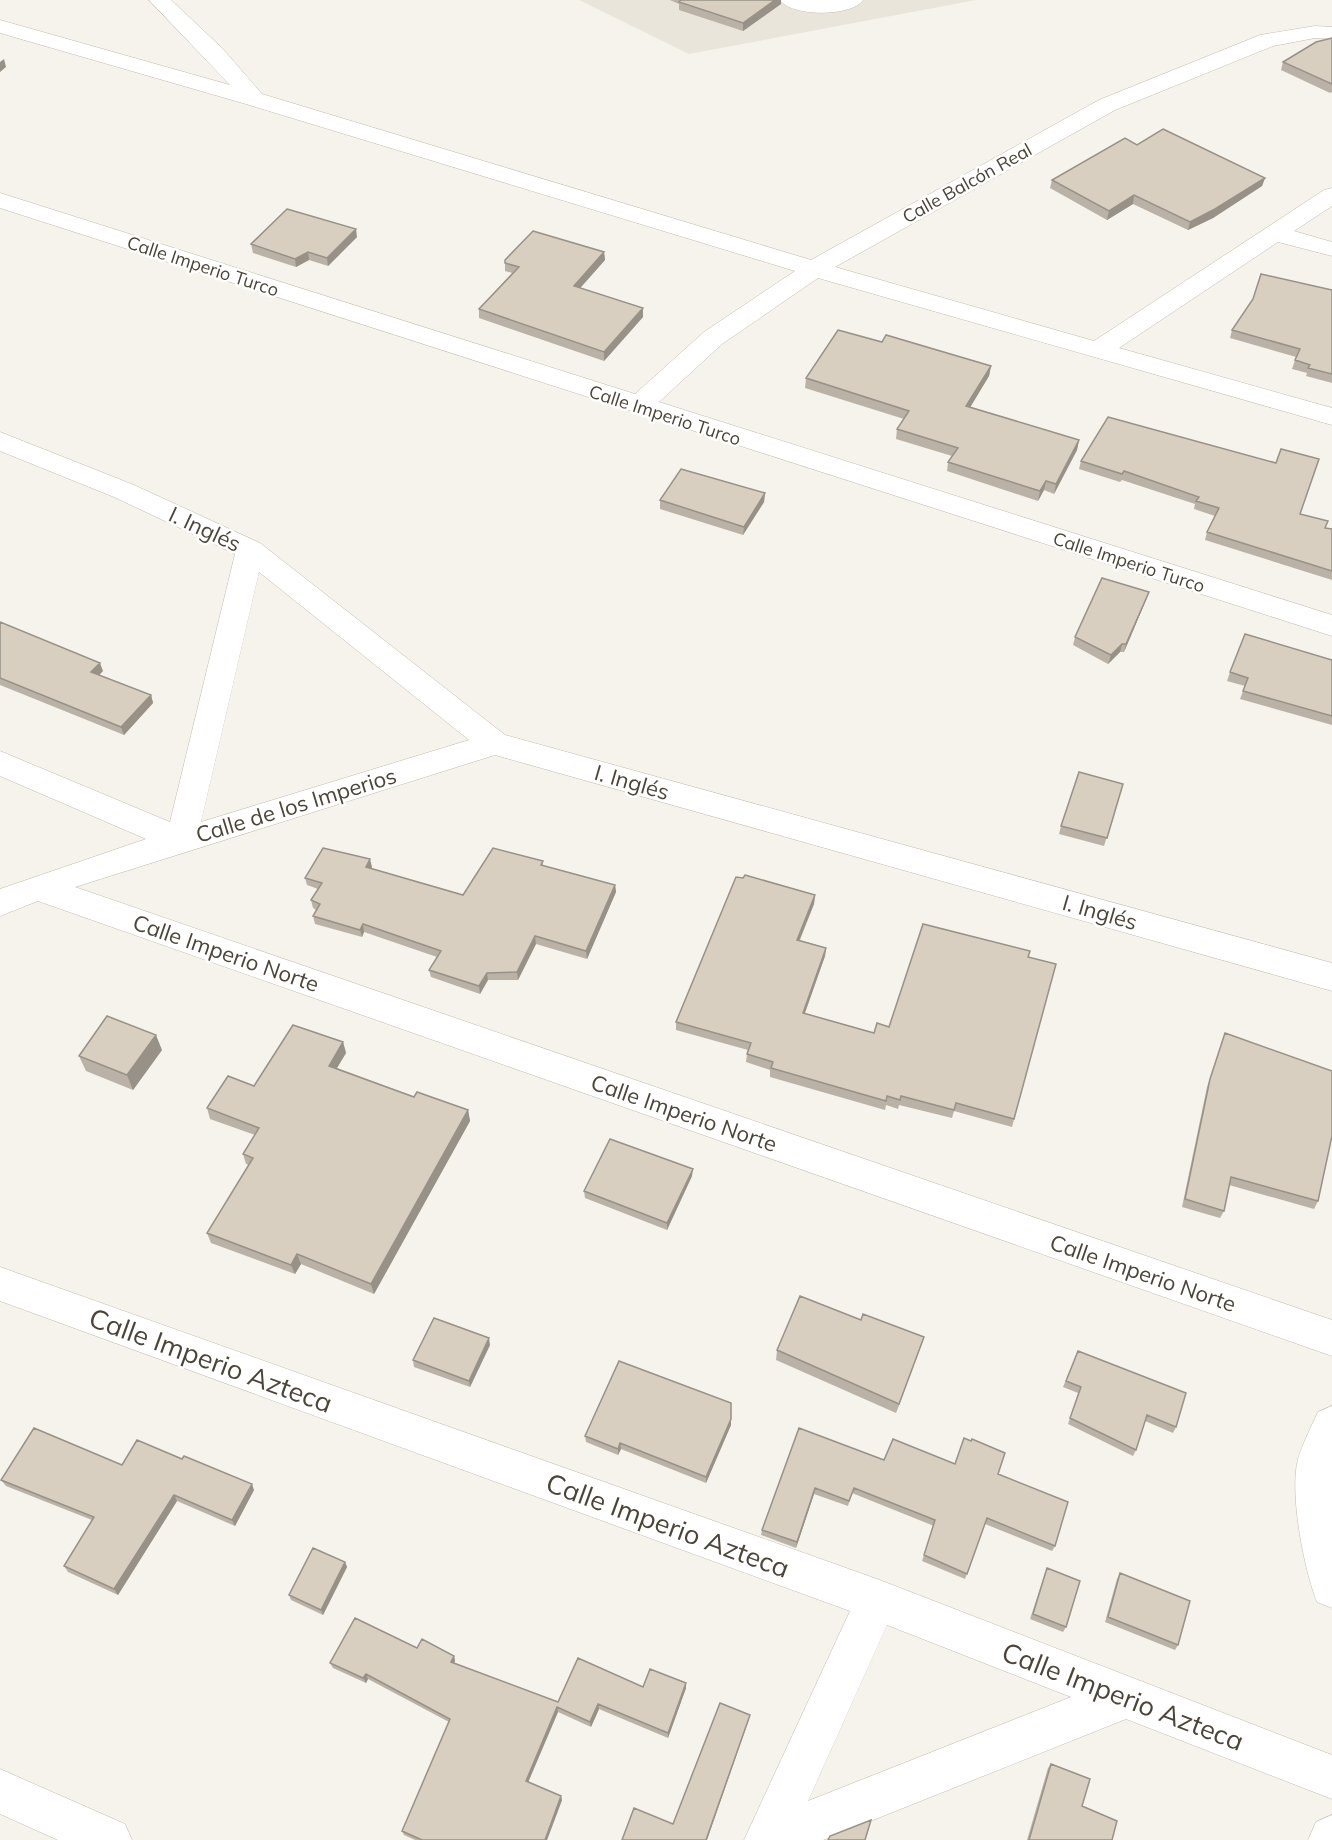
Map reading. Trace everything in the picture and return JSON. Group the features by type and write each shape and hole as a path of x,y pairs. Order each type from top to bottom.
{"street":[{"path":"159,0 214,53 254,99"},
{"path":"790,0 818,8 833,7 853,0"},
{"path":"0,26 254,99 814,268 1332,417"},
{"name":"Calle Balcón Real","path":"638,406 713,338 814,268 1107,105 1268,40 1315,32 1332,33"},
{"path":"1098,350 1332,195"},
{"name":"Calle Imperio Turco","path":"0,200 638,406 1332,626"},
{"path":"1274,233 1332,249"},
{"name":"I. Inglés","path":"0,441 124,491 250,550 495,744 1332,977"},
{"path":"0,903 37,887 180,840 250,550"},
{"name":"Calle de los Imperios","path":"0,763 180,840 495,744"},
{"name":"Calle Imperio Norte","path":"37,887 1332,1338"},
{"name":"Calle Imperio Azteca","path":"0,1284 877,1600 1332,1777"},
{"path":"1332,1425 1318,1460 1314,1493 1332,1587"},
{"path":"767,1840 877,1600"},
{"path":"767,1840 1126,1697"},
{"path":"0,1791 109,1840"}],"shaded area":[{"path":"579,0 976,0 689,54"}],"building":[{"path":"681,0 775,0 743,23 679,2"},
{"path":"1332,38 1332,84 1283,62 1316,42"},
{"path":"1163,129 1265,178 1190,222 1134,195 1109,211 1052,180 1125,138 1137,145"},
{"path":"287,209 356,229 327,258 308,252 295,259 251,244"},
{"path":"533,231 604,252 574,286 643,308 604,352 479,309 519,267 505,263 505,260"},
{"path":"1261,274 1332,290 1332,374 1308,368 1310,365 1295,360 1300,349 1232,330 1253,299"},
{"path":"838,330 882,342 886,335 991,366 966,406 1079,440 1056,484 1046,481 1040,491 948,462 958,448 897,429 909,411 806,378"},
{"path":"1108,417 1276,463 1281,449 1319,459 1300,514 1328,521 1325,528 1332,529 1332,571 1207,532 1219,508 1196,501 1199,497 1124,471 1122,474 1081,461"},
{"path":"681,469 765,493 744,527 660,500"},
{"path":"1102,578 1149,592 1126,644 1122,644 1111,655 1075,637"},
{"path":"0,622 100,663 91,672 151,695 121,727 0,678"},
{"path":"1245,634 1332,660 1332,716 1243,691 1248,678 1230,672"},
{"path":"1079,772 1123,784 1107,838 1061,826"},
{"path":"323,848 370,859 366,867 463,895 493,848 543,861 541,865 615,885 586,951 535,936 517,972 487,973 479,986 429,970 441,951 363,924 360,930 313,916 320,904 311,900 322,883 305,878"},
{"path":"745,875 815,895 797,940 826,948 803,1013 874,1033 877,1023 889,1027 923,924 1030,951 1028,957 1056,964 1014,1119 956,1103 954,1110 901,1096 900,1100 887,1096 886,1101 771,1068 773,1062 747,1054 751,1043 676,1022 736,877 743,878"},
{"path":"107,1016 156,1035 127,1075 79,1056"},
{"path":"293,1025 343,1042 329,1066 414,1097 417,1092 468,1110 371,1284 297,1254 291,1265 207,1233 253,1158 243,1154 259,1128 207,1108 228,1076 254,1086"},
{"path":"1225,1033 1332,1071 1332,1136 1318,1201 1231,1177 1224,1211 1185,1199 1210,1079"},
{"path":"610,1139 693,1169 667,1223 584,1191"},
{"path":"800,1296 861,1320 863,1314 924,1337 899,1404 777,1350"},
{"path":"434,1318 489,1338 469,1381 413,1360"},
{"path":"1078,1351 1186,1393 1176,1427 1147,1415 1136,1450 1070,1418 1081,1387 1066,1381"},
{"path":"619,1361 731,1403 731,1419 706,1477 620,1443 618,1449 585,1436"},
{"path":"34,1428 122,1465 137,1440 182,1459 184,1456 252,1484 232,1520 174,1495 114,1589 64,1566 94,1517 1,1480"},
{"path":"799,1428 884,1460 893,1439 955,1464 964,1438 971,1441 972,1439 1005,1453 998,1474 1068,1502 1055,1546 987,1518 967,1574 924,1555 935,1520 854,1488 849,1501 815,1488 797,1542 762,1530"},
{"path":"313,1548 345,1562 321,1610 289,1595"},
{"path":"1047,1568 1080,1581 1066,1627 1033,1614"},
{"path":"1120,1573 1190,1601 1178,1645 1108,1617"},
{"path":"355,1618 417,1648 422,1639 454,1656 451,1662 558,1702 578,1658 643,1687 650,1669 686,1683 668,1733 598,1704 590,1722 557,1707 526,1781 561,1796 545,1840 422,1840 402,1831 450,1719 366,1674 363,1678 330,1663"},
{"path":"720,1703 750,1715 706,1840 622,1840 634,1808 673,1824"},
{"path":"1051,1764 1090,1779 1082,1806 1117,1821 1112,1840 1029,1840"},
{"path":"871,1820 865,1840 828,1840 830,1836"}]}
